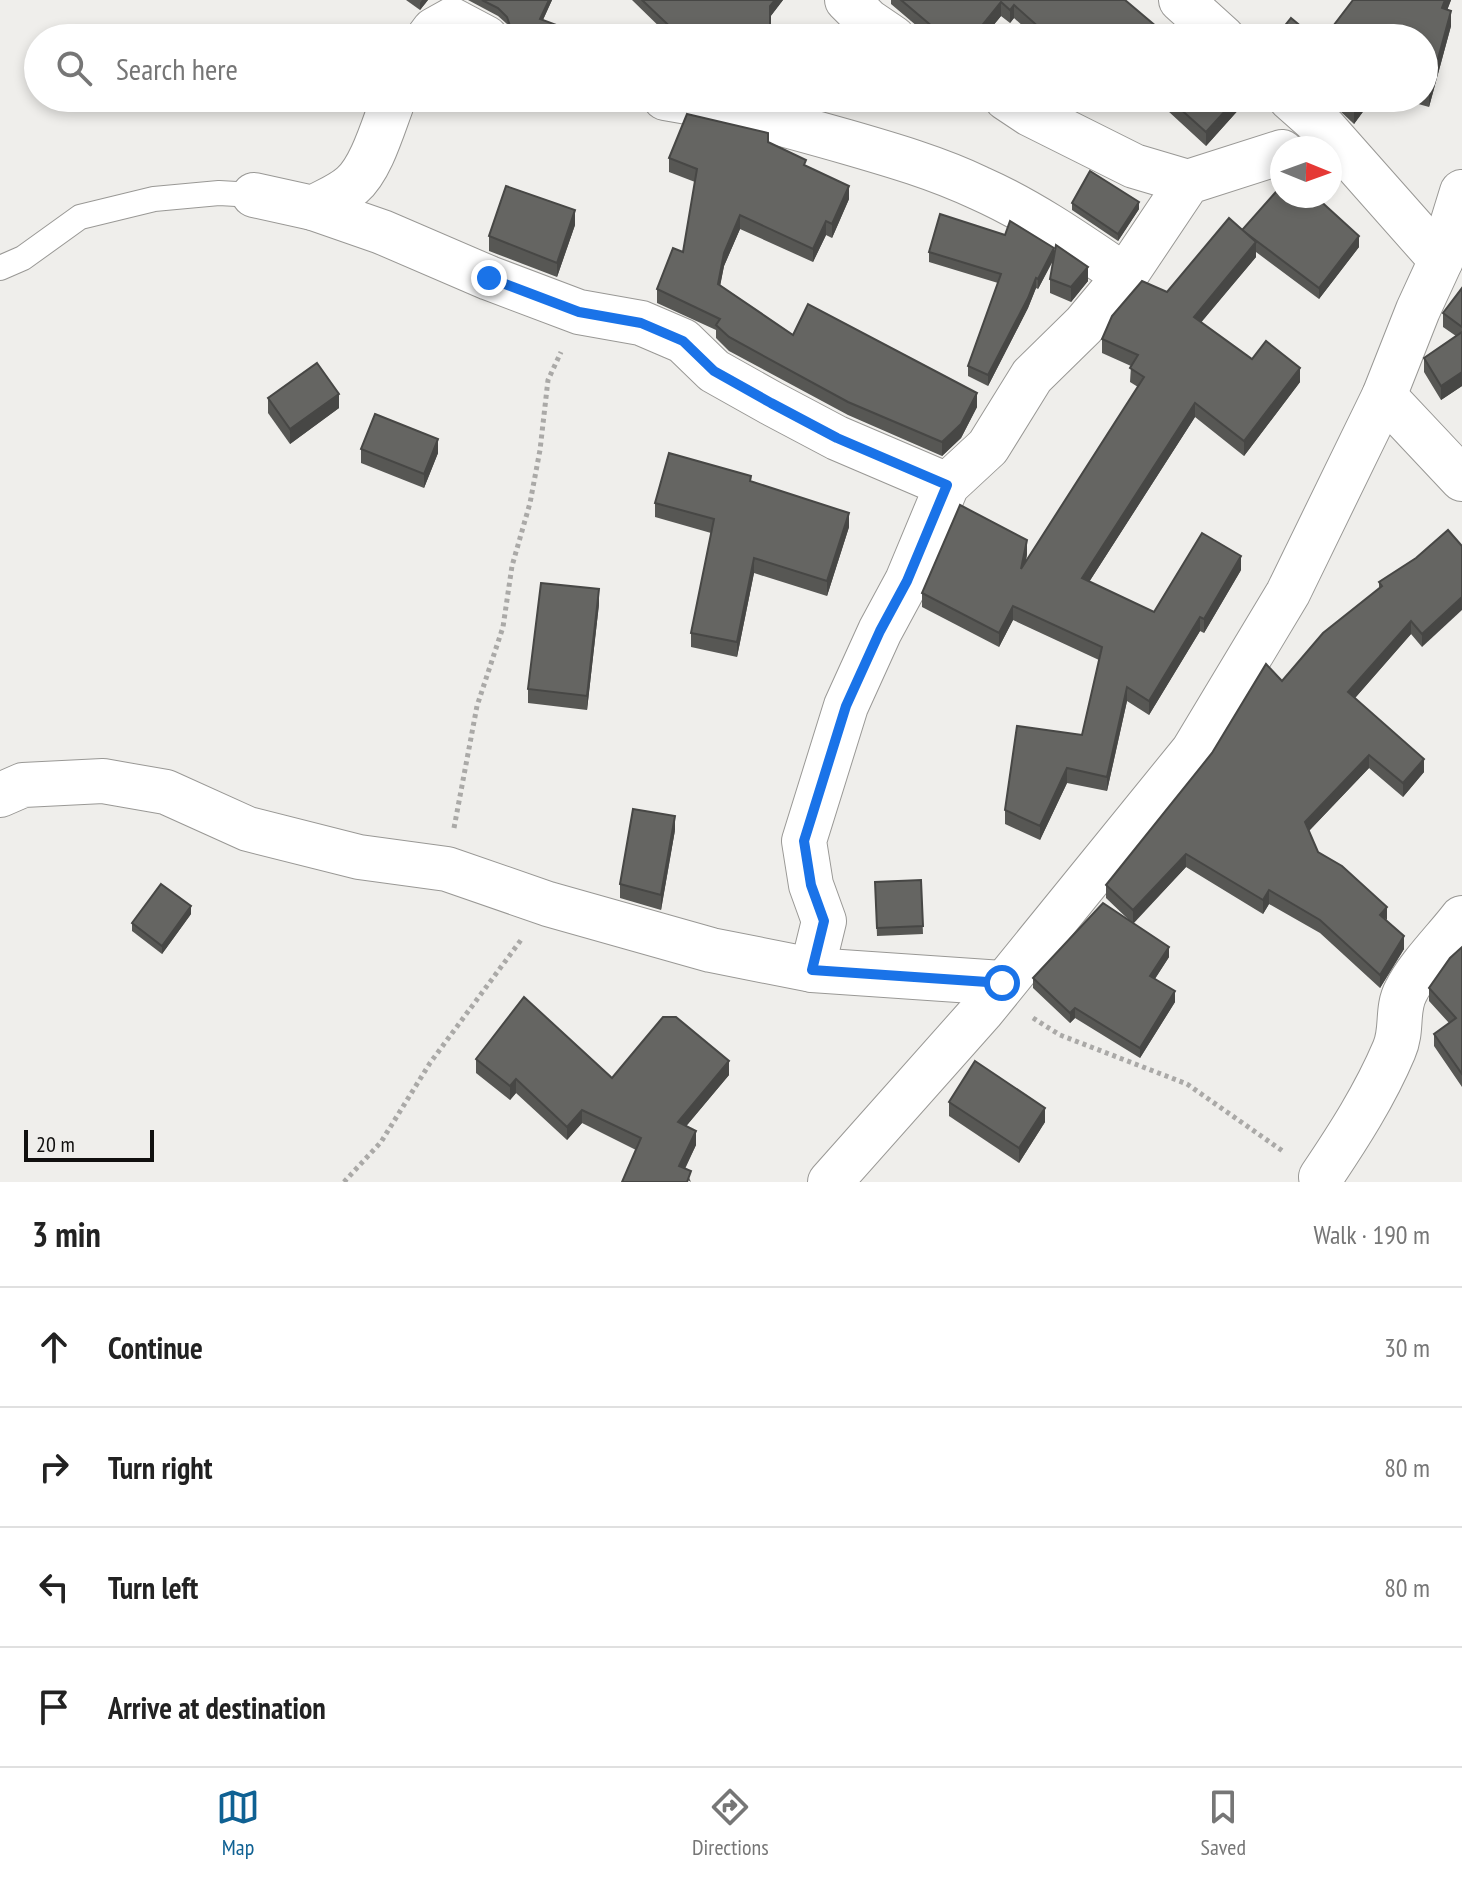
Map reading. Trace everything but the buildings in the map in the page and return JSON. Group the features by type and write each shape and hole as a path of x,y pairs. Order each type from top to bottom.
{"street":[{"path":"847,0 872,24"},
{"path":"1181,0 1208,24"},
{"path":"313,208 350,188 358,179 388,112"},
{"path":"736,112 910,161 980,188 1066,235 1125,276"},
{"path":"1027,112 1134,166 1188,182 1270,156"},
{"path":"1297,112 1308,136"},
{"path":"1342,168 1441,260"},
{"path":"812,970 824,921 811,885 804,841 846,706 907,581 947,485 988,447 1032,376 1084,325 1125,276 1188,182"},
{"path":"830,1182 992,997 1193,751 1288,593 1384,396 1441,260 1462,192"},
{"path":"254,195 313,208 382,232 579,312 641,323 683,341 714,371 837,438 947,485"},
{"path":"1384,396 1462,479"},
{"path":"0,795 23,785 103,781 166,792 248,829 359,857 447,869 548,904 711,950 812,970 992,997"},
{"path":"1321,1177 1350,1135 1394,1051 1401,1031 1400,1010 1406,991 1462,918"}],"lane":[{"path":"0,268 23,258 80,217 154,199 219,193 254,195"}],"path":[{"path":"447,869 477,706 503,627 512,566 530,503 548,380 579,312"},
{"path":"344,1182 381,1142 430,1063 548,904"},
{"path":"992,997 1060,1035 1187,1084 1321,1177"}],"route":[{"path":"489,278 579,312 641,323 683,341 714,371 771,403 837,438 947,485 907,581 846,706 804,841 811,885 824,921 812,970 1002,983"}]}
